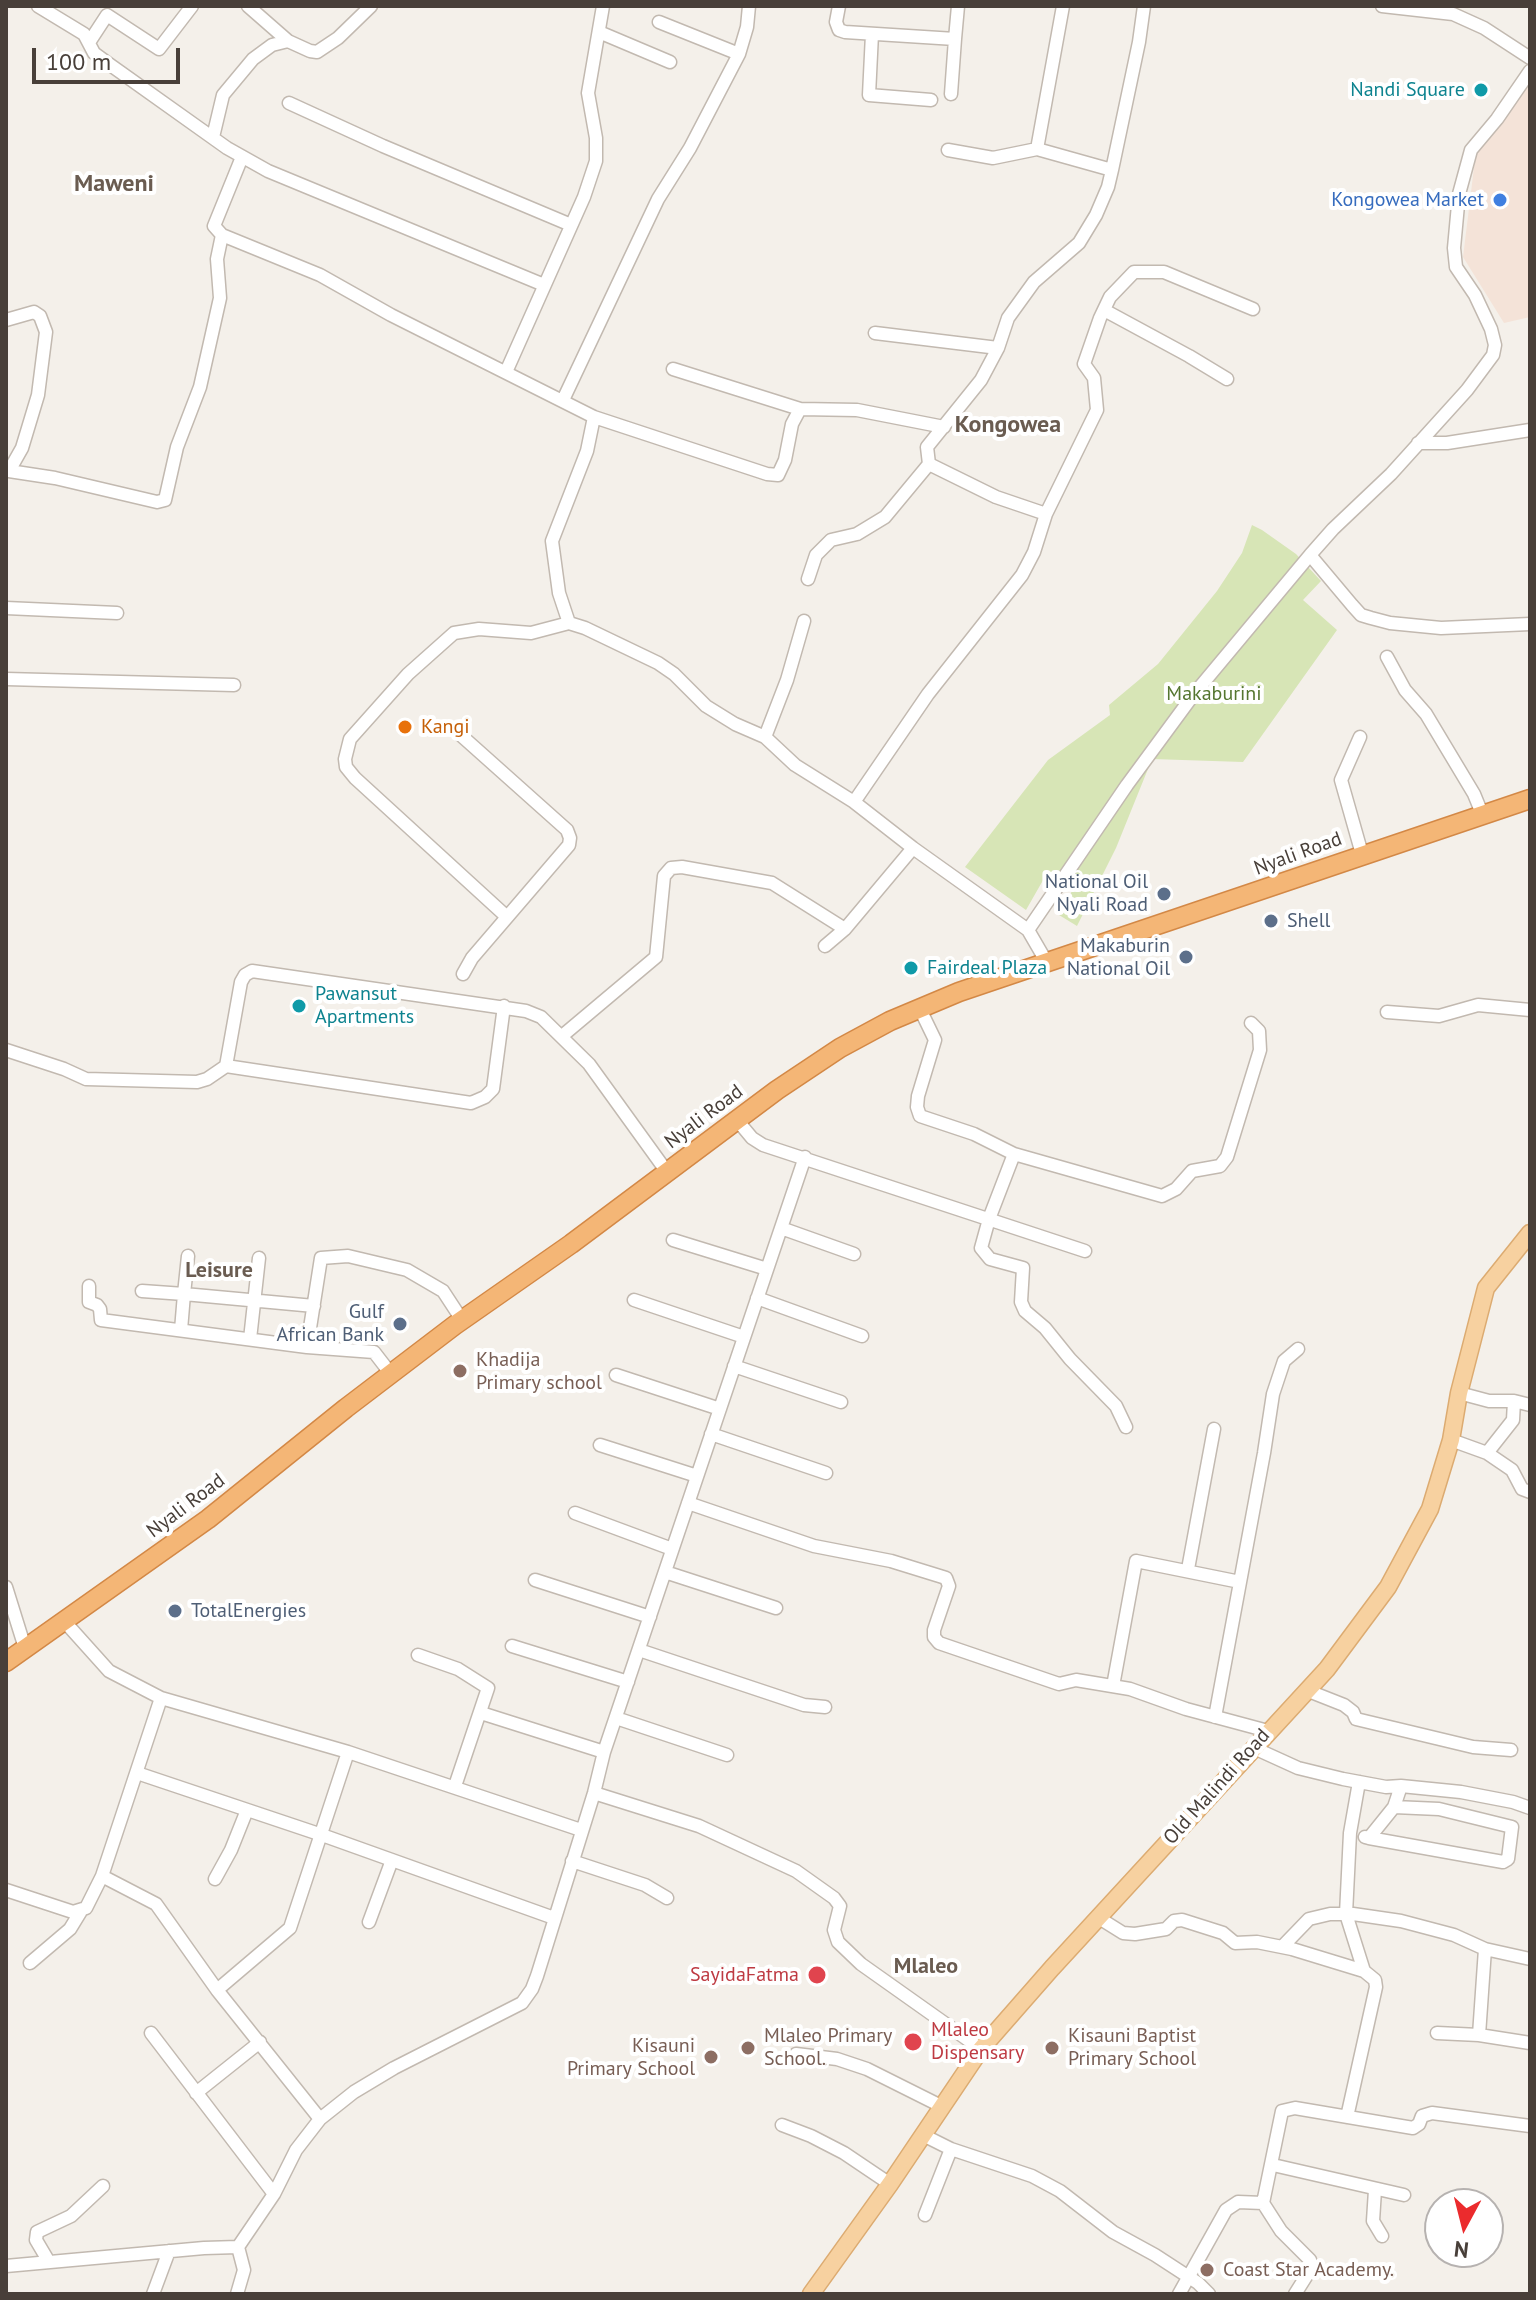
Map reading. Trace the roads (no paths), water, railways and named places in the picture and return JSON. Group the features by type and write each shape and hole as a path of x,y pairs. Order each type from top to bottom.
{"highway":[{"name":"Nyali Road","path":"6,1662 208,1519 462,1320 840,1048 920,1009 1046,961 1530,799"}],"main road":[{"name":"Old Malindi Road","path":"811,2294 981,2049 1342,1652 1402,1565 1430,1509 1451,1440 1459,1393 1486,1288 1530,1233"}],"street":[{"path":"38,6 84,34 94,53 242,157 268,171 544,285"},
{"path":"90,41 107,15 160,49 192,6"},
{"path":"250,7 288,41 317,52 338,38 371,6"},
{"path":"506,372 596,161 596,138 588,93 603,6"},
{"path":"563,400 658,199 690,148 739,54 749,6"},
{"path":"839,6 836,22 839,30 955,39"},
{"path":"951,94 958,6"},
{"path":"1037,149 1063,6"},
{"path":"808,579 816,555 831,540 857,534 885,517 929,464 927,447 981,380 998,348 1008,318 1034,282 1079,243 1096,215 1112,170 1144,6"},
{"path":"1382,6 1453,14 1484,28 1530,58"},
{"path":"659,22 739,54"},
{"path":"599,32 670,62"},
{"path":"872,34 869,95 931,100"},
{"path":"213,137 223,95 235,78 272,45 288,41"},
{"path":"1028,930 1162,735 1310,555 1391,474 1467,390 1493,355 1495,345 1491,329 1454,258 1459,194 1471,150 1530,71"},
{"path":"289,103 571,225"},
{"path":"948,150 993,158 1037,149 1112,170"},
{"path":"242,157 214,226 222,235 320,275 391,315 594,417 778,475 785,460 792,424 800,409"},
{"path":"6,320 34,312 40,316 46,332 38,395 22,448 8,471 55,478 157,502 165,500 177,447 200,387 220,298 217,259 222,235"},
{"path":"854,802 928,694 1022,575 1034,552 1046,514 1097,410 1094,378 1084,364 1110,297 1122,282 1134,272 1164,272 1253,309"},
{"path":"1104,310 1227,379"},
{"path":"875,333 998,348"},
{"path":"673,369 800,409 857,410 944,427"},
{"path":"569,623 559,593 552,541 587,451 594,417"},
{"path":"1418,443 1447,443 1530,430"},
{"path":"929,464 973,487 1046,514"},
{"path":"1310,555 1361,615 1390,623 1441,628 1530,624"},
{"path":"6,608 117,613"},
{"path":"765,737 787,680 804,621"},
{"path":"507,917 355,778 346,767 346,750 350,739 408,674 454,633 479,629 531,633 569,623 658,663 674,674 706,706 735,724 765,737 795,765 854,802 1028,930 1046,961"},
{"path":"1387,657 1405,690 1441,739 1483,816"},
{"path":"6,679 234,685"},
{"path":"455,730 567,830 570,838 569,845 472,958 463,974"},
{"path":"1360,737 1341,780 1362,854"},
{"path":"825,946 845,929 913,848"},
{"path":"562,1036 656,957 664,876 671,868 682,867 772,883 845,929"},
{"path":"226,1066 241,982 252,971 504,1006 541,1017 562,1036 589,1064 667,1172"},
{"path":"1387,1012 1439,1016 1478,1005 1530,1010"},
{"path":"6,1050 86,1079 197,1082 226,1066 471,1103 485,1097 493,1089 504,1006"},
{"path":"920,1009 935,1040 918,1096 920,1116 974,1134 1014,1154 1162,1196 1171,1194 1192,1171 1220,1166 1227,1157 1260,1050 1259,1031 1251,1023"},
{"path":"737,1120 752,1138 763,1145 1085,1251"},
{"path":"1014,1154 981,1248 990,1259 1023,1268 1021,1302 1025,1311 1045,1328 1116,1406 1126,1427"},
{"path":"237,2294 244,2270 238,2247 274,2194 296,2150 320,2119 354,2092 394,2068 522,2003 532,1989 604,1752 805,1157"},
{"path":"781,1228 854,1254"},
{"path":"673,1240 767,1269"},
{"path":"181,1330 188,1256"},
{"path":"307,1347 321,1258 348,1256 407,1270 443,1291 462,1320"},
{"path":"250,1339 259,1258"},
{"path":"89,1286 89,1302 100,1309 101,1320 307,1347 374,1352 391,1374"},
{"path":"142,1291 314,1306"},
{"path":"757,1298 862,1336"},
{"path":"634,1300 744,1337"},
{"path":"1215,1717 1273,1394 1284,1361 1298,1349"},
{"path":"734,1366 841,1402"},
{"path":"616,1375 720,1409"},
{"path":"1459,1393 1489,1401 1514,1401 1530,1405"},
{"path":"1487,1453 1513,1420 1514,1401"},
{"path":"1188,1569 1214,1429"},
{"path":"711,1434 826,1473"},
{"path":"1451,1440 1487,1453 1512,1470 1522,1489 1530,1492"},
{"path":"600,1445 697,1476"},
{"path":"688,1503 814,1546 891,1561 946,1578 949,1586 934,1630 934,1637 939,1643 1059,1684 1076,1680 1149,1694 1268,1731"},
{"path":"575,1513 672,1549"},
{"path":"1113,1686 1136,1561 1188,1569 1240,1582"},
{"path":"665,1572 776,1608"},
{"path":"535,1580 650,1617"},
{"path":"6,1587 25,1648"},
{"path":"65,1622 109,1671 161,1698 348,1752 581,1830"},
{"path":"512,1646 628,1682"},
{"path":"639,1650 804,1705 825,1707"},
{"path":"418,1655 458,1669 488,1688 455,1786"},
{"path":"1306,1690 1344,1705 1356,1719 1473,1747 1511,1750"},
{"path":"6,1890 73,1912 86,1908 102,1876 161,1698"},
{"path":"481,1713 604,1752"},
{"path":"616,1718 727,1755"},
{"path":"1254,1748 1298,1768 1359,1782 1461,1792 1530,1808"},
{"path":"217,1990 290,1928 348,1752"},
{"path":"137,1773 554,1918"},
{"path":"1359,1782 1350,1833 1346,1914 1364,1971"},
{"path":"1369,1838 1394,1807 1401,1786"},
{"path":"594,1793 699,1826 796,1871 834,1898 840,1906 834,1930 838,1942 861,1964 981,2049"},
{"path":"1350,1833 1503,1862 1508,1859 1512,1827 1439,1809 1394,1807"},
{"path":"215,1879 247,1810"},
{"path":"369,1922 392,1860"},
{"path":"572,1861 645,1885 667,1898"},
{"path":"102,1876 156,1904 217,1990 320,2119"},
{"path":"30,1963 70,1929 81,1911"},
{"path":"1282,1947 1309,1919 1346,1914 1401,1921 1454,1935 1485,1949 1530,1959"},
{"path":"1099,1918 1123,1933 1135,1934 1156,1932 1166,1929 1174,1921 1182,1920 1223,1933 1235,1943 1257,1942 1282,1947 1335,1960 1364,1971 1375,1980 1376,1987 1347,2117"},
{"path":"1479,2035 1485,1949"},
{"path":"151,2033 274,2194"},
{"path":"1437,2033 1479,2035 1530,2043"},
{"path":"196,2093 260,2042"},
{"path":"796,2054 837,2059 867,2069 941,2106"},
{"path":"1295,2294 1312,2267 1310,2260 1281,2231 1263,2203 1282,2111 1295,2108 1413,2128 1422,2116 1432,2113 1530,2126"},
{"path":"782,2125 844,2153 890,2184"},
{"path":"923,2135 951,2149 1007,2166 1060,2191 1113,2232 1155,2255 1198,2283 1209,2294"},
{"path":"925,2215 951,2149"},
{"path":"1273,2165 1404,2195"},
{"path":"49,2262 36,2240 37,2232 71,2216 103,2186"},
{"path":"1375,2190 1373,2221 1382,2236"},
{"path":"1179,2294 1226,2210 1238,2202 1263,2203"},
{"path":"6,2266 238,2247"},
{"path":"153,2294 169,2251"}],"place":[{"name":"Nandi Square","path":"1481,90"},
{"name":"Kongowea Market","path":"1500,200"},
{"name":"Kangi","path":"405,727"},
{"name":"National Oil Nyali Road","path":"1164,894"},
{"name":"Shell","path":"1271,921"},
{"name":"Makaburin National Oil","path":"1186,957"},
{"name":"Fairdeal Plaza","path":"911,968"},
{"name":"Pawansut Apartments","path":"299,1006"},
{"name":"Gulf African Bank","path":"400,1324"},
{"name":"Khadija Primary school","path":"460,1371"},
{"name":"TotalEnergies","path":"175,1611"},
{"name":"SayidaFatma","path":"817,1975"},
{"name":"Mlaleo Dispensary","path":"913,2042"},
{"name":"Mlaleo Primary School.","path":"748,2048"},
{"name":"Kisauni Baptist Primary School","path":"1052,2048"},
{"name":"Kisauni Primary School","path":"711,2057"},
{"name":"Coast Star Academy.","path":"1207,2270"}],"district":[{"name":"Maweni","path":"114,184"},
{"name":"Kongowea","path":"1008,425"},
{"name":"Leisure","path":"219,1271"},
{"name":"Mlaleo","path":"926,1967"}],"park label":[{"name":"Makaburini","path":"1214,694"}]}
